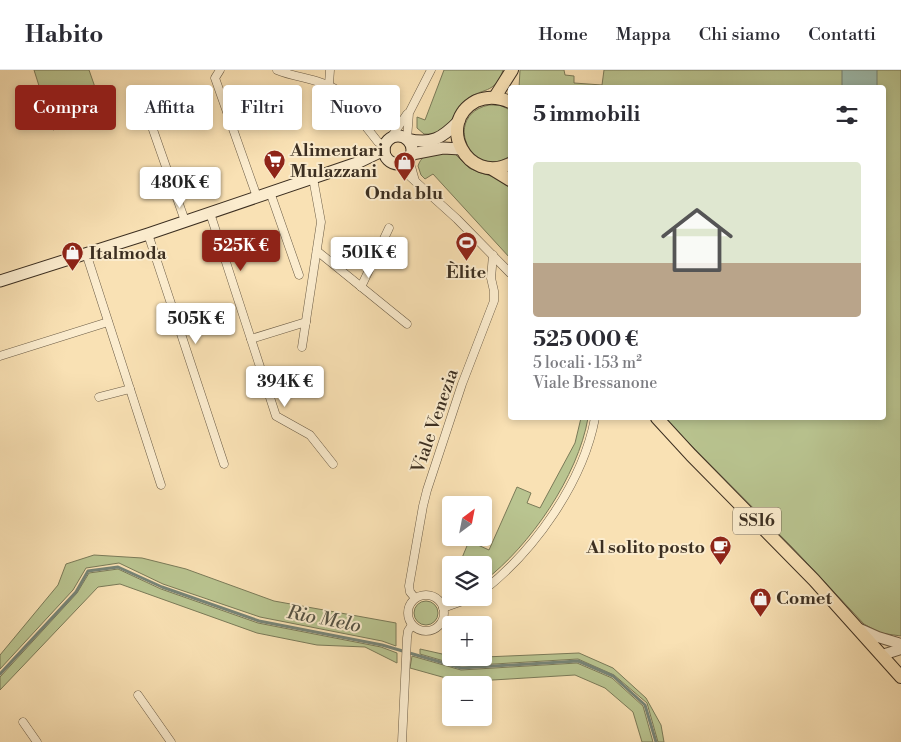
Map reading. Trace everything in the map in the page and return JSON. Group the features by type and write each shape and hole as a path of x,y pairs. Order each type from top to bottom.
{"main road":[{"path":"512,70 513,85"},
{"path":"495,97 512,70"},
{"path":"508,101 495,97 473,103 462,114 457,136 465,156 478,165 492,169 508,179"},
{"path":"0,281 148,234 388,152 398,136 426,142 439,138 459,121"},
{"path":"407,139 412,146 411,157"},
{"path":"388,152 403,163 411,157 443,148 461,149"},
{"path":"492,169 508,165"},
{"name":"SS16","path":"659,420 814,580 901,677"}],"street":[{"path":"220,70 216,78 257,196"},
{"path":"278,70 289,75 329,84 337,90 378,142 415,181 457,219 508,271"},
{"path":"329,84 330,70"},
{"path":"388,152 431,70"},
{"path":"407,139 409,113"},
{"path":"153,130 185,221"},
{"path":"411,157 415,181"},
{"path":"302,347 321,222 313,178"},
{"path":"270,192 299,275"},
{"path":"210,213 276,416 310,435 333,464"},
{"path":"361,287 389,228"},
{"path":"148,234 224,464"},
{"path":"317,251 407,324"},
{"path":"86,253 161,485"},
{"name":"Viale Venezia","path":"415,598 410,592 409,586 422,506 462,384 491,312 494,291 491,278 493,255"},
{"path":"0,356 108,322"},
{"path":"251,339 306,322"},
{"path":"99,397 130,389"},
{"path":"492,582 521,555 552,516 564,496 586,450 594,420"},
{"path":"420,596 437,598 443,608 442,619 436,627 421,630 412,625 409,620 408,608 415,598 420,596"},
{"path":"443,608 449,606"},
{"path":"402,742 406,638 412,625"},
{"path":"856,627 878,637 901,644"},
{"path":"882,655 901,649"},
{"path":"138,695 171,742"},
{"path":"23,722 37,742"}],"green space":[{"path":"34,70 89,70 94,85 39,85"},
{"path":"444,70 503,70 500,78 492,87 466,100 446,128 433,134 424,134 417,128 417,117 425,120"},
{"path":"520,70 564,70 565,75 574,76 574,83 602,85 519,85"},
{"path":"604,70 901,70 901,636 880,633 864,624 792,547 666,420 886,420 886,85 602,85"},
{"path":"489,105 500,105 508,109 508,157 496,162 484,160 474,154 467,144 464,132 467,121 475,111"},
{"path":"433,153 455,154 469,168 495,177 508,187 508,256 433,174 425,179 421,175 418,166 424,157"},
{"path":"581,420 588,420 583,440 563,486 550,508 518,549 492,574 492,556 463,556 467,546 480,546 489,550 517,487 531,493 527,503 540,508 575,443"},
{"path":"94,555 142,558 186,569 274,601 396,623 396,646 382,641 260,617 163,584 119,563 86,568 73,590 0,669 0,655 58,585 66,564"},
{"path":"118,569 161,589 258,623 381,647 397,653 397,663 365,647 317,645 257,633 120,584 98,587 0,690 0,677 77,593 89,573"},
{"path":"426,601 435,604 438,613 435,622 426,625 417,622 414,613 417,604"},
{"path":"420,649 442,654 442,660 420,654"},
{"path":"579,653 613,668 646,698 661,725 664,742 658,742 647,703 614,675 578,659 492,664 492,657"},
{"path":"412,656 461,670 577,663 612,678 643,706 653,742 642,742 633,712 605,688 575,675 492,680 492,676 442,677 410,668"}],"shaded area":[{"path":"842,70 877,70 877,85 842,85"}],"waterway":[{"name":"Rio Melo","path":"0,674 76,592 88,571 118,567 162,587 259,621 382,645 461,668 578,661 613,676 645,705 656,742"}],"place":[{"name":"Alimentari Mulazzani","path":"274,179"},
{"name":"Onda blu","path":"404,182"},
{"name":"Èlite","path":"466,261"},
{"name":"Italmoda","path":"73,272"},
{"name":"Al solito posto","path":"721,566"},
{"name":"Comet","path":"760,617"}]}
